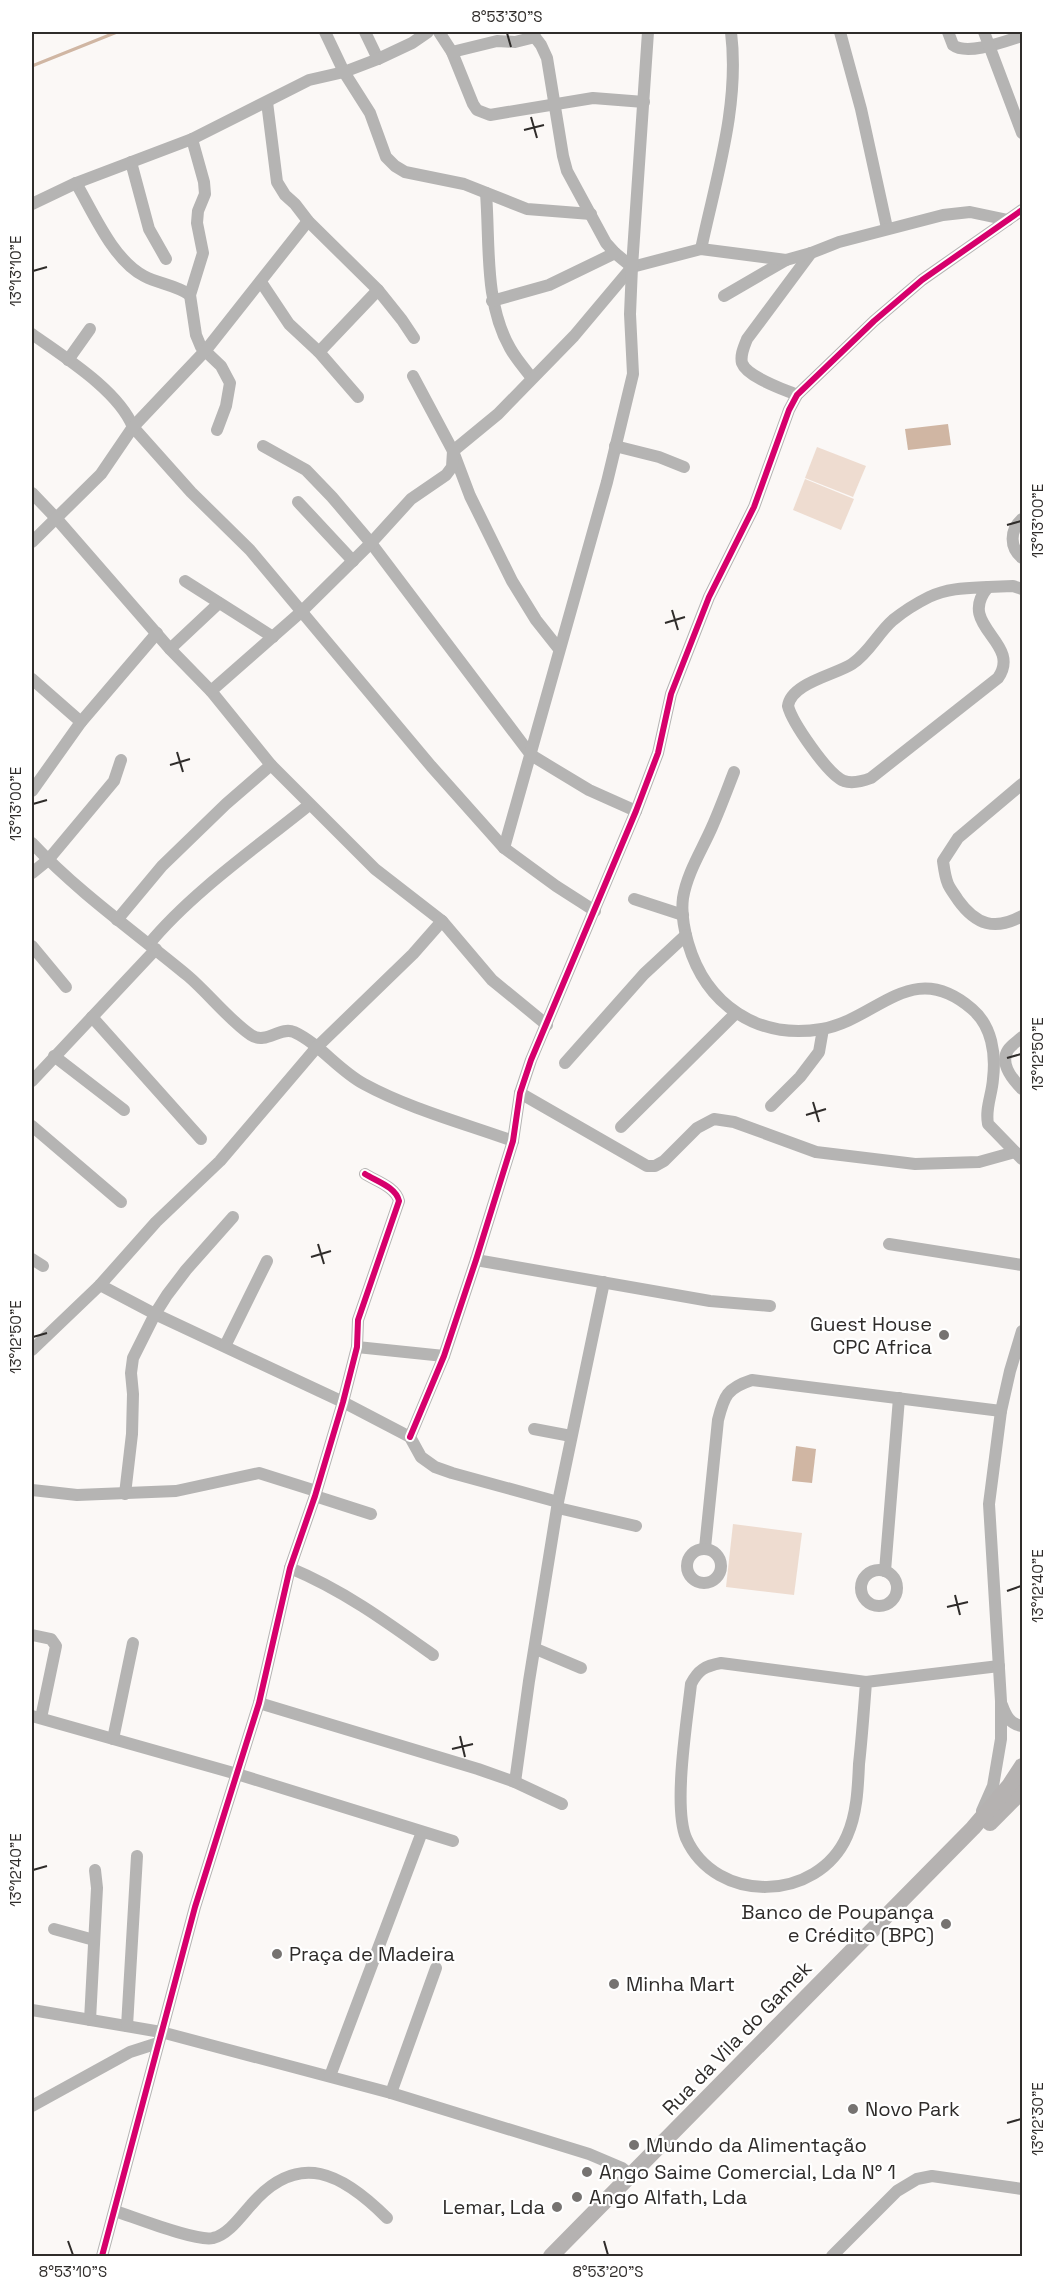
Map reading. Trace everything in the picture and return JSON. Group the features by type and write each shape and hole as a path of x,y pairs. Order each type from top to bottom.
{"main road":[{"name":"Rua da Vila do Gamek","path":"550,2256 973,1828 1023,1766"},
{"name":"Rua da Vila do Gamek","path":"565,2256 1023,1791"}],"street":[{"path":"325,32 344,72 370,113 386,157 395,166 405,172 464,184 527,209 591,214"},
{"path":"365,32 378,59"},
{"path":"32,204 76,183 192,139 309,80 344,72 378,59 412,44 428,32"},
{"path":"439,32 452,52 473,104 483,114 510,113 593,98 644,102"},
{"path":"504,848 607,482 633,374 630,314 632,267 648,32"},
{"path":"701,249 733,95 734,68 731,32"},
{"path":"840,32 861,109 887,228"},
{"path":"948,32 953,45 957,48 988,46 1023,36"},
{"path":"984,32 1023,133"},
{"path":"452,52 497,41 515,42 533,34 547,58 567,171 615,253 632,267"},
{"path":"267,102 277,182 285,195 378,290 414,338"},
{"path":"192,139 205,194 198,211 197,223 203,253 190,295 196,335 201,347 221,366 230,383 226,406 217,430"},
{"path":"131,162 148,229 166,260"},
{"path":"76,183 113,246 126,263 142,276 181,288 190,295"},
{"path":"486,193 492,301 510,349 532,378"},
{"path":"410,1437 444,1356 476,1260 513,1141 520,1092 531,1060 636,811 658,753 671,694 708,597 754,507 780,432 797,395 865,329 922,280 1023,210"},
{"path":"724,296 786,260 887,228 944,215 970,212 1008,220"},
{"path":"32,542 101,474 133,427 206,350 308,221"},
{"path":"211,692 301,612 371,543 411,499 446,475 452,467 453,451 498,414 588,321 632,267 701,249 786,260"},
{"path":"492,301 549,285 615,253"},
{"path":"797,395 750,373 742,363 742,351 747,339 772,309 786,285 811,253"},
{"path":"261,282 289,324 319,352 358,398"},
{"path":"319,352 378,290"},
{"path":"68,360 90,329"},
{"path":"32,334 116,399 128,415 133,427 191,492 250,550 431,766 504,848 595,911"},
{"path":"413,376 453,451 470,496 512,581 536,620 559,649"},
{"path":"263,446 306,470 371,543 531,755 589,790 636,811"},
{"path":"615,446 659,457 684,467"},
{"path":"32,493 211,692 271,765 309,805 375,868 442,921 492,980 547,1025"},
{"path":"298,502 353,561"},
{"path":"1023,519 1016,525 1012,541 1015,549 1023,558"},
{"path":"185,581 273,637"},
{"path":"988,587 979,602 978,614 1004,657 1004,670 998,678 872,778 862,782 852,782 843,781 834,774 796,724 788,706 793,695 804,687 852,664 893,620 929,597 948,590 988,587 1013,586 1023,589"},
{"path":"170,649 219,603"},
{"path":"32,791 81,722 157,633"},
{"path":"32,679 81,722"},
{"path":"32,873 48,860 114,781 121,760"},
{"path":"117,920 162,866 226,804 271,765"},
{"path":"734,772 683,898 686,935 706,985 718,999 736,1013 777,1029 799,1031 823,1029 845,1023 893,996 911,989 940,991 957,999 972,1009 988,1029 992,1048 993,1080 987,1107 988,1124 1019,1156"},
{"path":"1023,784 958,838 943,861 948,885 978,920 989,924 1004,924 1023,916"},
{"path":"32,1081 153,947 158,933 221,876 309,805"},
{"path":"32,843 48,860 117,920 202,988 250,1035 262,1039 288,1030 294,1032 317,1047 345,1073 388,1096 513,1141"},
{"path":"634,899 683,915"},
{"path":"32,1350 100,1285 156,1222 220,1161 317,1047 413,954 442,921"},
{"path":"565,1063 644,974 686,935"},
{"path":"32,946 66,987"},
{"path":"621,1126 736,1013"},
{"path":"92,1017 201,1139"},
{"path":"771,1106 800,1077 819,1052 823,1029"},
{"path":"1023,1037 1007,1051 1005,1060 1009,1073 1023,1089"},
{"path":"54,1056 124,1110"},
{"path":"520,1092 647,1166 655,1166 664,1161 697,1128 714,1119 734,1122 816,1152 915,1164 979,1162 1019,1156"},
{"path":"32,1126 121,1202"},
{"path":"102,2256 195,1907 259,1703 290,1568 316,1494 343,1402 357,1347 358,1320 399,1201 398,1195 393,1190 365,1174"},
{"path":"125,1494 132,1434 131,1373 133,1358 155,1314 186,1270 233,1217"},
{"path":"889,1244 1023,1265"},
{"path":"32,1258 43,1266"},
{"path":"476,1260 710,1301 770,1306"},
{"path":"225,1346 267,1262"},
{"path":"516,1782 529,1681 558,1505 604,1282"},
{"path":"100,1285 155,1314 343,1402 410,1437 421,1457 442,1470 636,1526"},
{"path":"973,1828 993,1786 999,1762 1001,1701 989,1504 1001,1411 1023,1330"},
{"path":"357,1347 444,1356"},
{"path":"705,1548 718,1420 722,1403 729,1391 739,1384 752,1380 1001,1411"},
{"path":"885,1571 899,1398"},
{"path":"534,1429 572,1436"},
{"path":"32,1490 77,1495 176,1491 259,1473 371,1514"},
{"path":"290,1568 323,1581 355,1600 433,1654"},
{"path":"32,1635 51,1639 56,1646 36,1717 237,1774 453,1841"},
{"path":"113,1739 133,1643"},
{"path":"536,1649 581,1668"},
{"path":"866,1682 854,1813 847,1836 835,1854 818,1871 797,1883 771,1888 743,1884 721,1876 700,1860 686,1838 681,1815 682,1774 691,1684 697,1671 709,1665 721,1663 866,1682 999,1666"},
{"path":"1001,1701 1008,1718 1014,1724 1023,1725"},
{"path":"259,1703 516,1782 562,1804"},
{"path":"330,2076 422,1832"},
{"path":"127,2026 137,1856"},
{"path":"90,2020 96,1870"},
{"path":"54,1929 94,1940"},
{"path":"391,2093 436,1968"},
{"path":"32,2010 127,2026 159,2038 330,2076 589,2154 622,2168 631,2175"},
{"path":"32,2106 159,2038"},
{"path":"115,2211 195,2236 213,2238 225,2233 265,2188 285,2178 317,2172 330,2175 367,2198 387,2218"},
{"path":"832,2256 897,2191 917,2179 932,2176 1023,2189"}],"shaded area":[{"path":"948,424 951,445 908,450 905,429"},
{"path":"817,447 866,466 853,497 805,478"},
{"path":"805,479 854,499 841,530 793,510"},
{"path":"796,1446 816,1449 812,1483 792,1481"},
{"path":"733,1524 802,1533 794,1595 726,1587"}],"waterway":[{"path":"32,66 117,32"}],"cycle path":[{"path":"410,1437 444,1356 476,1260 513,1141 520,1093 531,1060 636,811 658,753 671,694 709,597 754,507 789,410 797,395 874,321 922,280 1022,210"},
{"path":"102,2256 195,1907 259,1703 290,1568 315,1496 343,1402 357,1347 358,1320 399,1201 390,1188 365,1174"}],"place":[{"name":"Guest House CPC Africa","path":"944,1335"},
{"name":"Banco de Poupança e Crédito (BPC)","path":"946,1924"},
{"name":"Praça de Madeira","path":"277,1954"},
{"name":"Minha Mart","path":"614,1984"},
{"name":"Novo Park","path":"853,2109"},
{"name":"Mundo da Alimentação","path":"634,2145"},
{"name":"Ango Saime Comercial, Lda N° 1","path":"587,2172"},
{"name":"Ango Alfath, Lda","path":"577,2197"},
{"name":"Lemar, Lda","path":"557,2207"}]}
